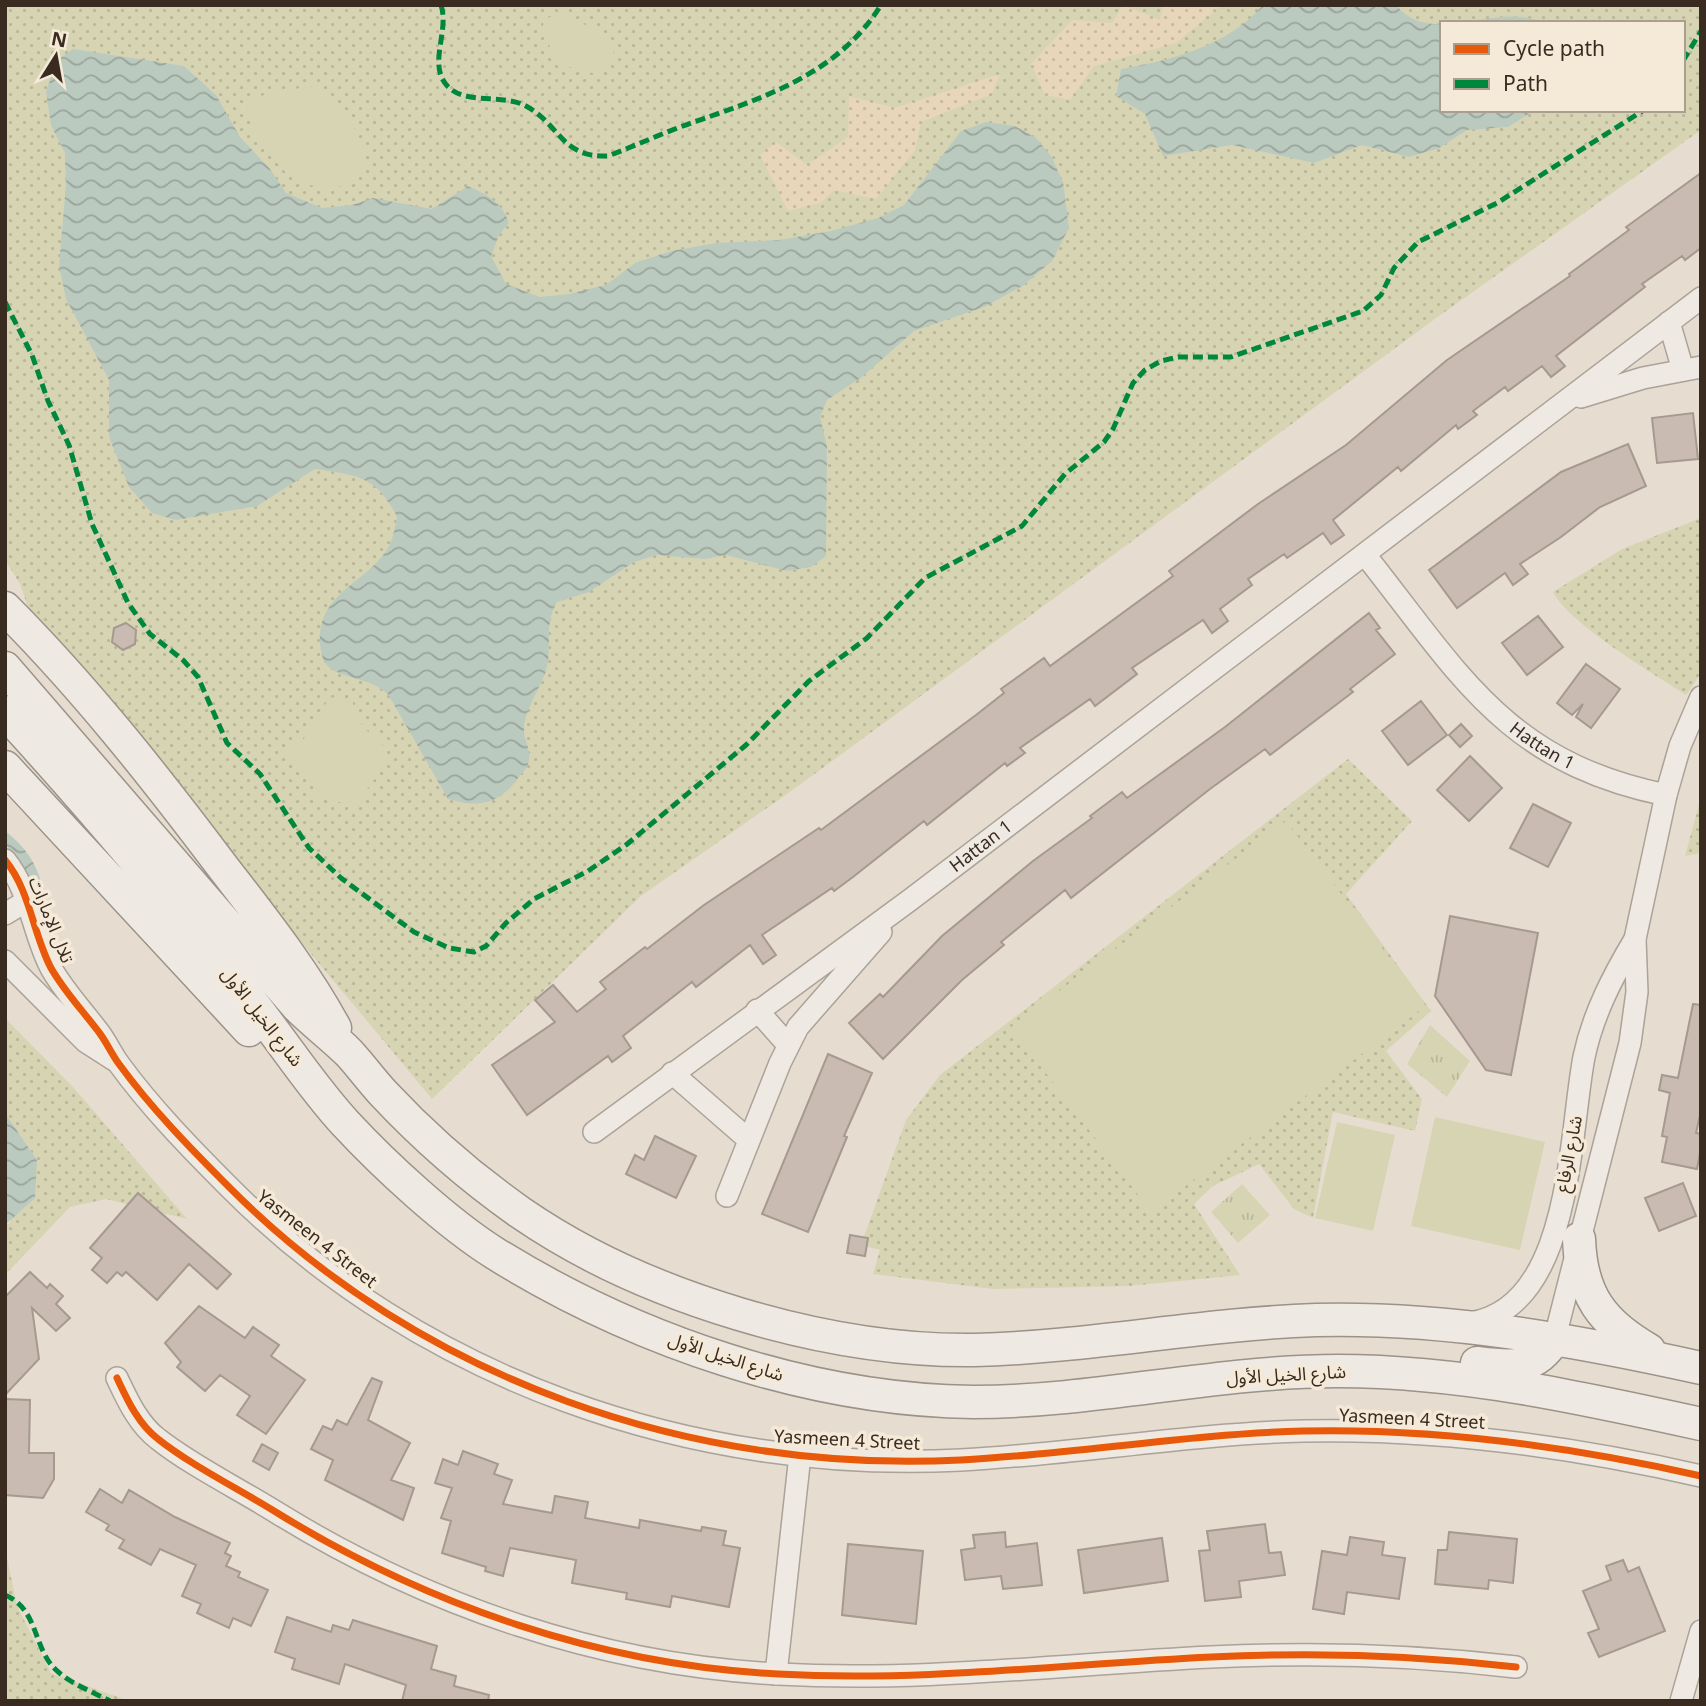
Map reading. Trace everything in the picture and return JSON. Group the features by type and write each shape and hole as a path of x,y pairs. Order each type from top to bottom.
{"main road":[{"path":"6,605 139,759 206,844 295,962 347,1051"},
{"name":"شارع الخيل الأول","path":"5,668 298,1007 347,1051 383,1094 445,1155 524,1214 610,1263 700,1301 791,1328 877,1345 973,1350 1249,1324 1320,1320 1456,1324 1555,1337 1701,1368"},
{"name":"شارع الخيل الأول","path":"5,712 85,801 230,975 314,1087 348,1126 412,1188 494,1253 589,1303 685,1347 781,1376 876,1395 970,1402 1063,1399 1249,1375 1339,1371 1385,1373 1523,1389 1701,1424"},
{"path":"5,767 261,1042 314,1087"},
{"path":"1579,1240 1584,1279 1602,1314 1630,1339 1665,1360"},
{"path":"1385,1373 1398,1365 1427,1357 1517,1367 1541,1357 1555,1337"}],"street":[{"name":"Hattan 1","path":"594,1132 910,900 1366,556 1701,298"},
{"path":"1670,322 1692,369"},
{"name":"Hattan 1","path":"1566,402 1643,378 1692,369"},
{"name":"Hattan 1","path":"1366,556 1482,701 1513,729 1547,753 1585,772 1624,786 1666,795"},
{"name":"شارع الرفاع","path":"1555,1337 1630,1043 1637,992 1635,939 1666,795 1680,746 1701,697"},
{"name":"تلال الإمارات","path":"5,860 26,902 50,966 116,1060"},
{"path":"727,1196 788,1045 810,1010 910,900"},
{"path":"5,914 26,902"},
{"name":"شارع الرفاع","path":"1456,1324 1494,1316 1512,1306 1526,1293 1544,1264 1576,1130 1584,1057 1591,1032 1609,985 1635,939"},
{"path":"6,961 86,1042 116,1060"},
{"path":"757,1010 788,1045"},
{"name":"Yasmeen 4 Street","path":"116,1060 172,1129 234,1193 301,1251 397,1320 500,1376 610,1418 724,1447 880,1460 956,1460 1214,1436 1387,1431 1474,1436 1560,1447 1701,1476"},
{"path":"672,1073 749,1140"},
{"path":"117,1378 132,1410 156,1438 337,1550 420,1589 506,1622 595,1647 685,1664 776,1674 925,1675 1242,1656 1418,1659 1516,1667"},
{"path":"776,1674 800,1455"},
{"path":"1681,1701 1701,1631"}],"green space":[{"path":"5,5 1701,5 1701,130 1439,316 794,789 641,896 432,1099 32,619 20,584 5,560"},
{"path":"562,13 605,35 614,46 613,61 601,74 571,68 559,59 548,44 542,33 544,19"},
{"path":"314,86 343,111 359,139 366,165 352,184 322,190 287,174 256,136 246,105 267,93"},
{"path":"1701,518 1701,673 1686,695 1593,633 1562,605 1553,592 1622,549"},
{"path":"330,697 352,701 363,728 380,740 387,754 380,772 355,805 318,798 314,781 288,762 286,749 303,740"},
{"path":"1348,759 1412,821 1346,894 1431,1011 1386,1051 1422,1099 1415,1131 1333,1112 1313,1218 1294,1209 1259,1164 1213,1186 1194,1204 1240,1275 1129,1286 993,1289 873,1274 880,1250 861,1245 906,1120 940,1075"},
{"path":"1701,797 1701,853 1685,856"},
{"path":"1286,821 1426,1006 1151,1212 1011,1027"},
{"path":"5,1018 73,1087 187,1219 106,1199 70,1207 5,1275 5,1225 9,1224 37,1160 5,1113"},
{"path":"1430,1025 1470,1061 1447,1097 1407,1064"},
{"path":"1435,1117 1545,1142 1520,1250 1411,1226"},
{"path":"1337,1122 1395,1135 1373,1231 1315,1218"},
{"path":"1242,1184 1270,1215 1238,1243 1211,1212"},
{"path":"5,1548 17,1606 51,1673 129,1701 5,1701"}],"sand":[{"path":"1123,5 1160,20 1163,5 1222,5 1176,43 1094,66 1070,100 1045,95 1031,64 1072,20 1112,23"},
{"path":"1000,74 992,94 921,122 915,150 876,199 834,190 821,203 788,211 760,155 776,142 807,165 848,137 849,96 894,108"}],"water":[{"path":"1263,5 1396,5 1411,17 1427,23 1440,24 1440,112 1532,112 1508,127 1467,130 1439,148 1409,157 1362,145 1314,163 1232,145 1163,156 1145,114 1116,96 1121,69 1198,49 1233,31"},
{"path":"1506,17 1526,17 1538,21 1472,21"},
{"path":"73,49 184,66 216,95 240,137 270,169 286,193 322,208 352,205 373,198 432,209 468,186 482,193 498,204 509,223 499,235 491,256 506,284 540,297 569,294 606,285 635,263 671,251 716,243 779,240 831,231 878,218 904,205 961,131 986,122 1015,126 1036,138 1051,156 1063,182 1069,228 1052,261 1024,285 984,307 914,331 862,377 827,400 820,417 827,447 826,556 811,567 787,571 726,555 705,559 657,555 634,562 589,592 557,602 550,620 546,671 524,724 529,755 527,766 509,789 494,800 458,802 448,799 388,694 373,684 330,668 322,654 321,626 326,612 344,590 378,561 391,541 397,517 382,493 373,485 354,476 315,469 257,506 176,520 152,513 129,487 109,437 109,380 66,299 59,266 66,184 65,153 51,125 46,92 56,61"},
{"path":"5,831 21,845 32,861 40,879 44,900 35,899 26,871 5,844"},
{"path":"5,1113 37,1160 35,1198 5,1225"}],"building":[{"path":"1701,173 1701,248 1685,260 1682,256 1642,284 1645,287 1556,356 1565,366 1551,377 1542,366 1508,391 1505,387 1473,411 1477,415 1458,429 1456,425 1401,471 1398,467 1333,520 1344,535 1331,544 1323,533 1287,558 1284,554 1248,579 1252,585 1220,609 1228,621 1212,633 1203,620 1132,668 1137,674 1095,706 1090,699 1020,748 1025,753 1007,766 1005,763 927,825 924,821 834,891 832,888 762,935 776,955 763,964 750,945 696,987 692,982 623,1036 631,1048 612,1062 608,1056 527,1115 492,1065 555,1022 535,1000 553,985 577,1012 606,989 600,982 645,947 647,949 704,905 819,828 821,830 976,715 1004,693 1001,689 1044,658 1050,666 1173,576 1169,571 1258,504 1346,445 1447,360 1570,276 1569,274 1629,230 1626,227"},
{"path":"1693,413 1698,459 1657,463 1652,418"},
{"path":"1628,444 1646,486 1600,507 1520,564 1528,574 1513,585 1505,573 1457,608 1429,570 1561,472"},
{"path":"1369,613 1380,628 1376,630 1395,654 1350,689 1353,692 1270,755 1265,749 1210,789 1071,898 1065,890 1001,942 1004,945 962,980 883,1059 849,1023 880,994 883,997 942,936 1033,861 1092,818 1090,816 1122,792 1127,798 1225,727"},
{"path":"1538,616 1563,647 1527,675 1502,643"},
{"path":"126,623 136,630 135,644 123,650 112,642 114,628"},
{"path":"1586,664 1620,689 1591,728 1576,717 1583,704 1572,715 1557,703"},
{"path":"1421,701 1447,735 1408,765 1382,731"},
{"path":"1461,724 1472,736 1460,747 1449,735"},
{"path":"1470,756 1502,788 1469,821 1437,790"},
{"path":"1533,804 1571,823 1548,867 1510,848"},
{"path":"1450,916 1538,933 1511,1075 1486,1070 1435,996"},
{"path":"1693,1004 1701,1005 1701,1111 1696,1133 1701,1134 1701,1148 1697,1169 1662,1162 1667,1137 1662,1136 1670,1093 1659,1090 1662,1075 1678,1078"},
{"path":"828,1054 872,1073 844,1136 847,1137 808,1232 762,1214"},
{"path":"655,1136 696,1156 676,1198 626,1174 635,1155 644,1160"},
{"path":"1683,1183 1696,1216 1659,1231 1645,1198"},
{"path":"138,1193 231,1274 217,1289 189,1264 157,1300 126,1272 122,1276 117,1272 107,1283 92,1270 102,1258 90,1248"},
{"path":"850,1235 868,1238 865,1256 847,1253"},
{"path":"30,1272 47,1288 50,1284 63,1296 56,1304 70,1318 56,1331 32,1308 39,1359 5,1395 5,1297"},
{"path":"199,1306 245,1338 253,1327 279,1345 271,1356 305,1380 266,1434 237,1415 250,1396 220,1375 205,1391 177,1367 181,1362 165,1343"},
{"path":"372,1378 382,1382 368,1420 410,1443 391,1480 414,1488 403,1520 325,1480 333,1460 311,1449 323,1426 332,1430 337,1420 347,1425"},
{"path":"5,1399 30,1400 29,1453 54,1453 54,1479 43,1498 5,1495"},
{"path":"262,1444 278,1453 269,1470 253,1461"},
{"path":"463,1451 498,1464 494,1474 512,1480 503,1504 552,1513 555,1496 588,1502 585,1518 639,1528 640,1520 701,1531 702,1527 726,1531 723,1545 740,1548 729,1607 672,1596 670,1607 626,1599 627,1593 572,1583 576,1560 510,1548 503,1576 485,1571 486,1567 442,1553 451,1521 441,1518 452,1488 435,1483 443,1459 458,1465"},
{"path":"100,1489 122,1503 129,1490 175,1517 230,1543 225,1553 231,1556 226,1566 240,1572 238,1577 268,1590 251,1626 233,1618 229,1628 197,1613 201,1604 182,1596 196,1565 160,1549 151,1565 119,1548 124,1540 106,1530 109,1525 86,1512"},
{"path":"1265,1524 1269,1553 1281,1552 1285,1575 1239,1581 1241,1597 1205,1601 1199,1551 1210,1550 1207,1531"},
{"path":"1005,1532 1006,1547 1037,1543 1042,1585 1003,1589 1001,1576 965,1580 961,1550 975,1548 973,1535"},
{"path":"1449,1532 1517,1539 1513,1583 1489,1580 1488,1589 1435,1584 1438,1550 1447,1550"},
{"path":"1350,1537 1384,1542 1382,1555 1405,1558 1399,1599 1347,1592 1344,1614 1313,1609 1322,1551 1347,1555"},
{"path":"1162,1538 1168,1581 1084,1593 1078,1550"},
{"path":"848,1544 923,1551 916,1624 842,1615"},
{"path":"1623,1560 1628,1572 1639,1567 1665,1631 1599,1657 1588,1633 1599,1629 1583,1591 1611,1580 1606,1566"},
{"path":"287,1617 331,1632 333,1625 349,1630 353,1620 437,1646 431,1669 456,1676 454,1686 489,1695 488,1701 402,1701 406,1685 345,1664 339,1684 292,1669 295,1659 275,1652"}],"marked path":[{"path":"441,5 443,24 439,63 443,80 450,88 469,97 524,105 536,112 570,145 592,155 608,156 748,103 799,80 844,48 864,29 881,5"},
{"path":"1685,58 1701,31"},
{"path":"5,302 32,355 48,401 69,445 92,524 128,603 150,634 183,660 198,677 227,743 260,774 309,848 341,878 414,932 449,948 474,952 486,946 506,923 534,899 588,871 626,845 746,745 809,681 867,638 925,578 1022,526 1065,474 1104,442 1113,429 1133,383 1145,370 1161,361 1178,357 1231,357 1363,311 1381,295 1394,268 1418,242 1497,203 1641,112"},
{"path":"5,1595 15,1601 29,1617 53,1667 73,1682 110,1701"}],"cycle path":[{"path":"5,860 26,898 45,955 62,985 144,1096 230,1188 305,1255 387,1313 475,1362 567,1401 662,1431 761,1450 860,1460 961,1460 1217,1436 1353,1431 1503,1441 1602,1456 1701,1476"},
{"path":"117,1378 139,1419 158,1439 201,1468 336,1547 395,1577 456,1603 582,1644 646,1658 712,1668 832,1676 940,1674 1211,1657 1287,1655 1402,1657 1516,1667"}]}
